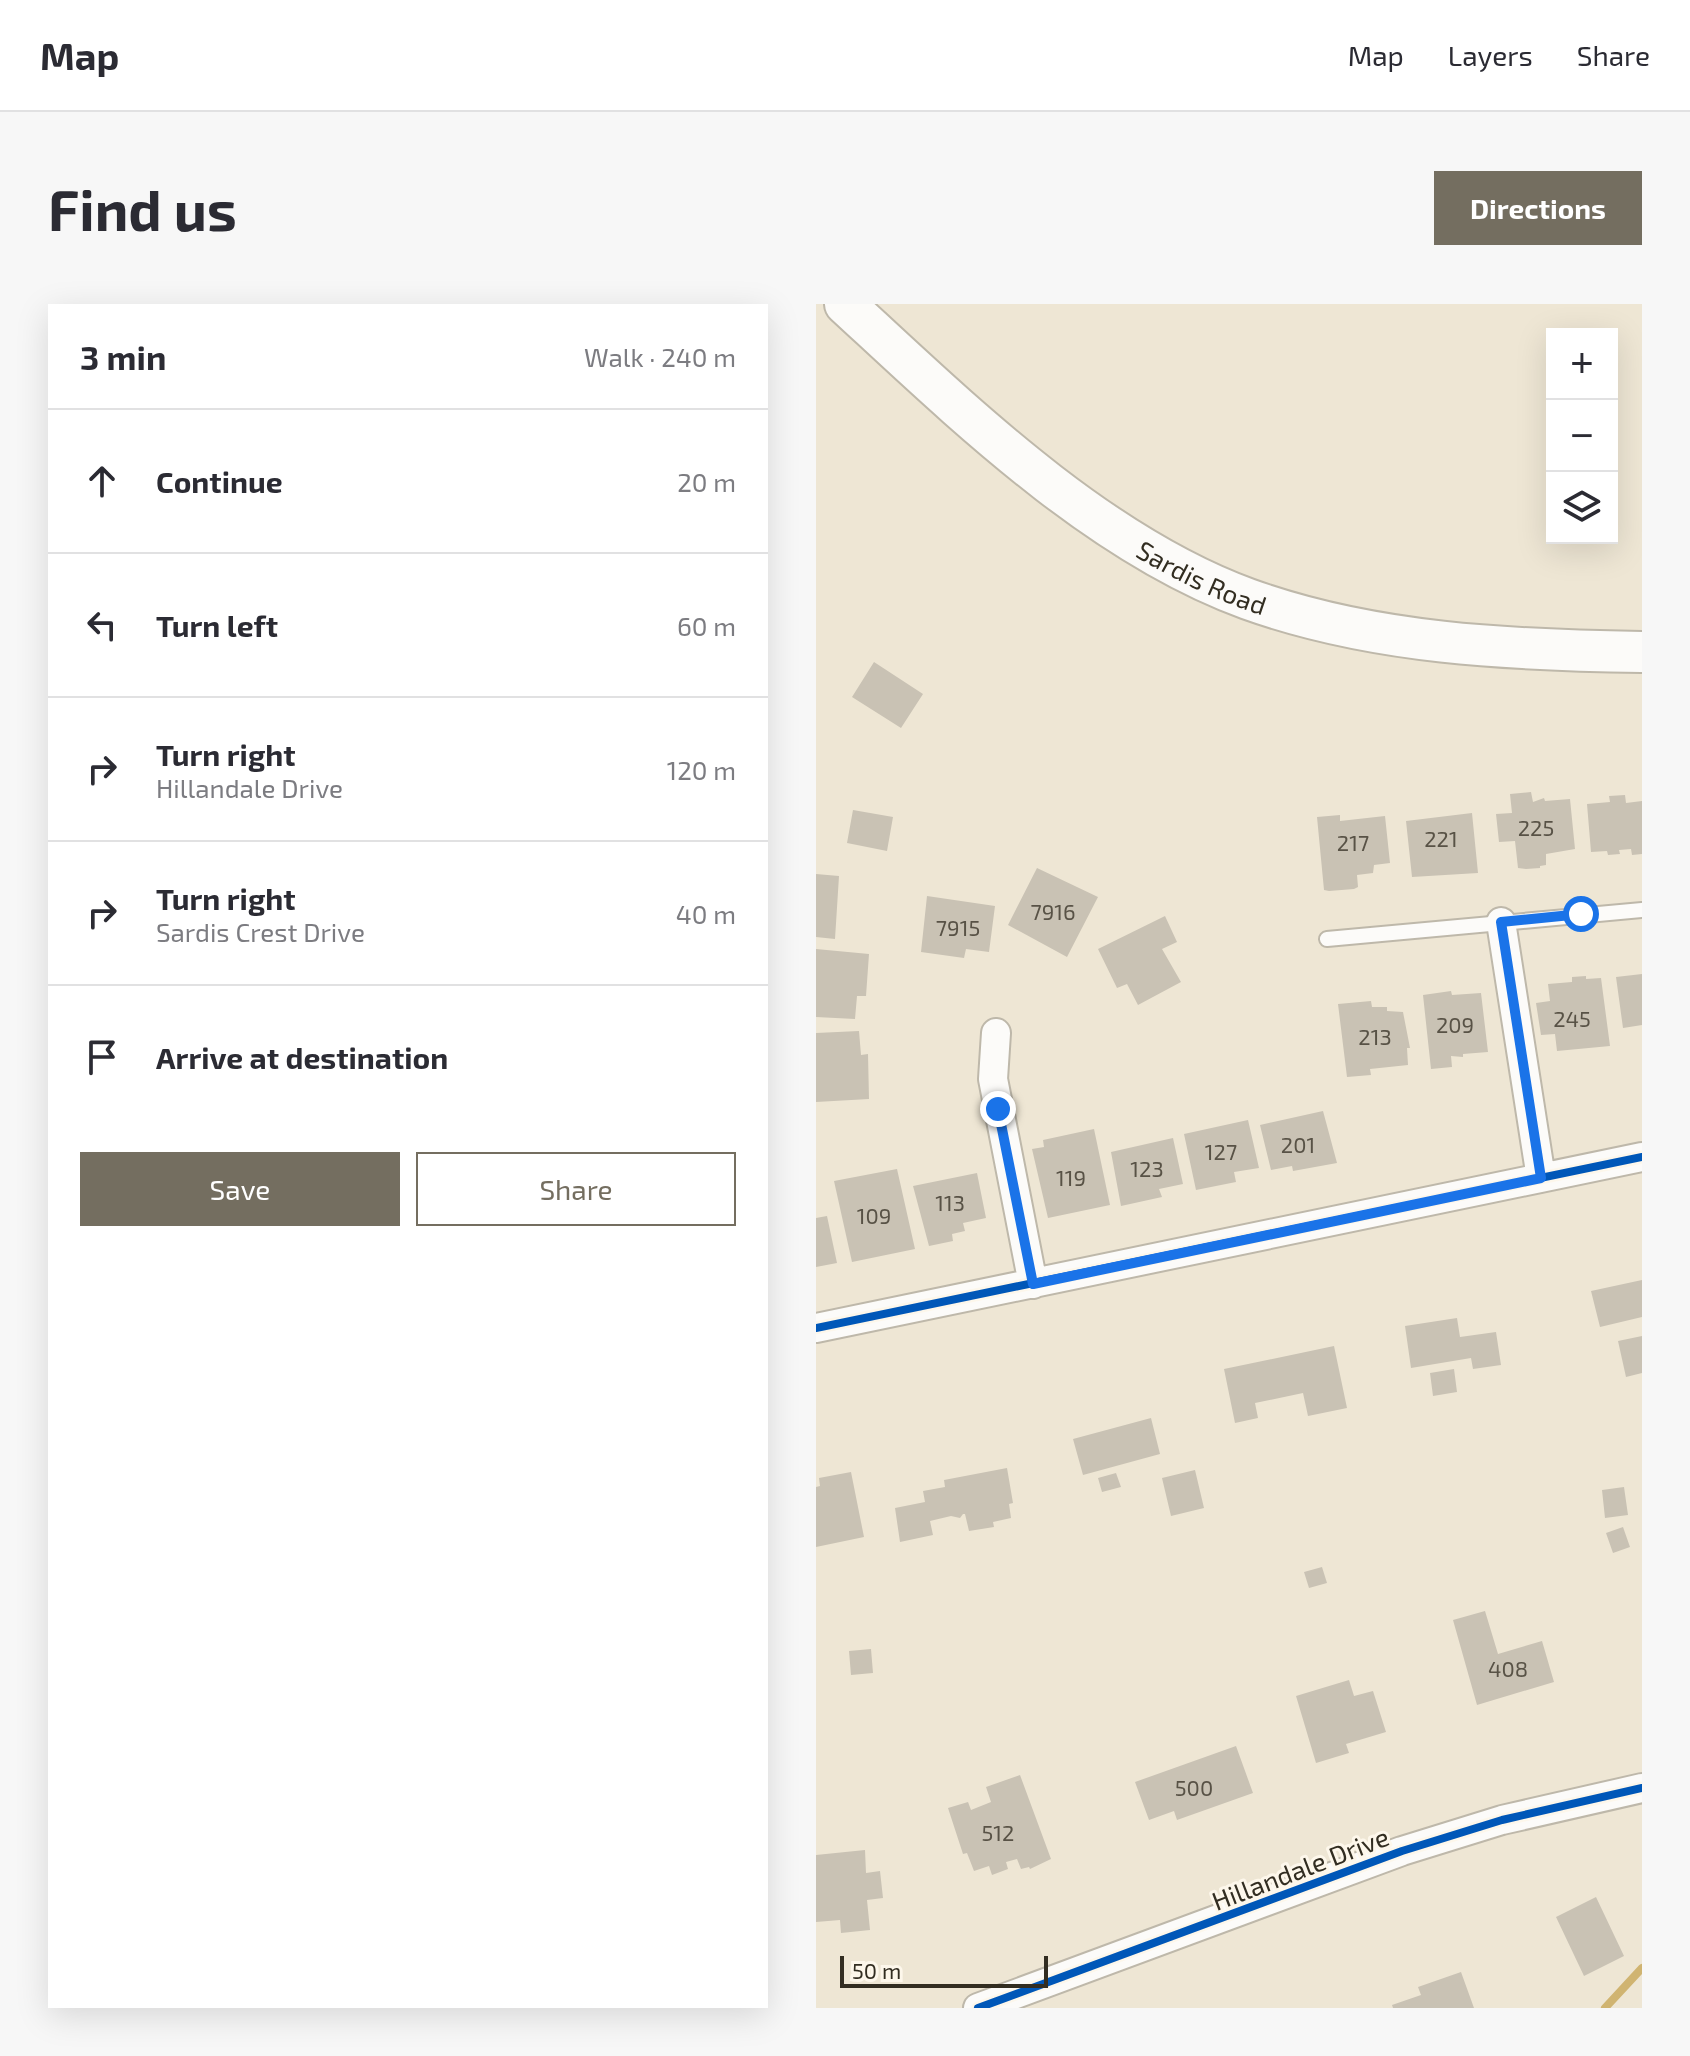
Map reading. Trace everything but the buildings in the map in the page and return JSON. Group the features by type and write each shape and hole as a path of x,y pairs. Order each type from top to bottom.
{"main road":[{"name":"Sardis Road","path":"845,304 1016,455 1075,501 1152,554 1218,586 1248,599 1313,617 1431,641 1642,652"}],"street":[{"path":"1501,922 1541,1178"},
{"path":"996,1033 993,1079 1033,1284"},
{"path":"816,1328 1642,1157"},
{"name":"Hillandale Drive","path":"978,2008 1402,1851 1502,1820 1642,1788"}],"lane":[{"path":"1327,939 1642,910"}],"waterway":[{"path":"1605,2008 1642,1968"}],"cycle path":[{"path":"816,1328 1642,1157"},
{"path":"978,2008 1402,1851 1502,1820 1642,1788"}],"route":[{"path":"998,1109 1033,1284 1541,1178 1501,922 1581,914"}]}
